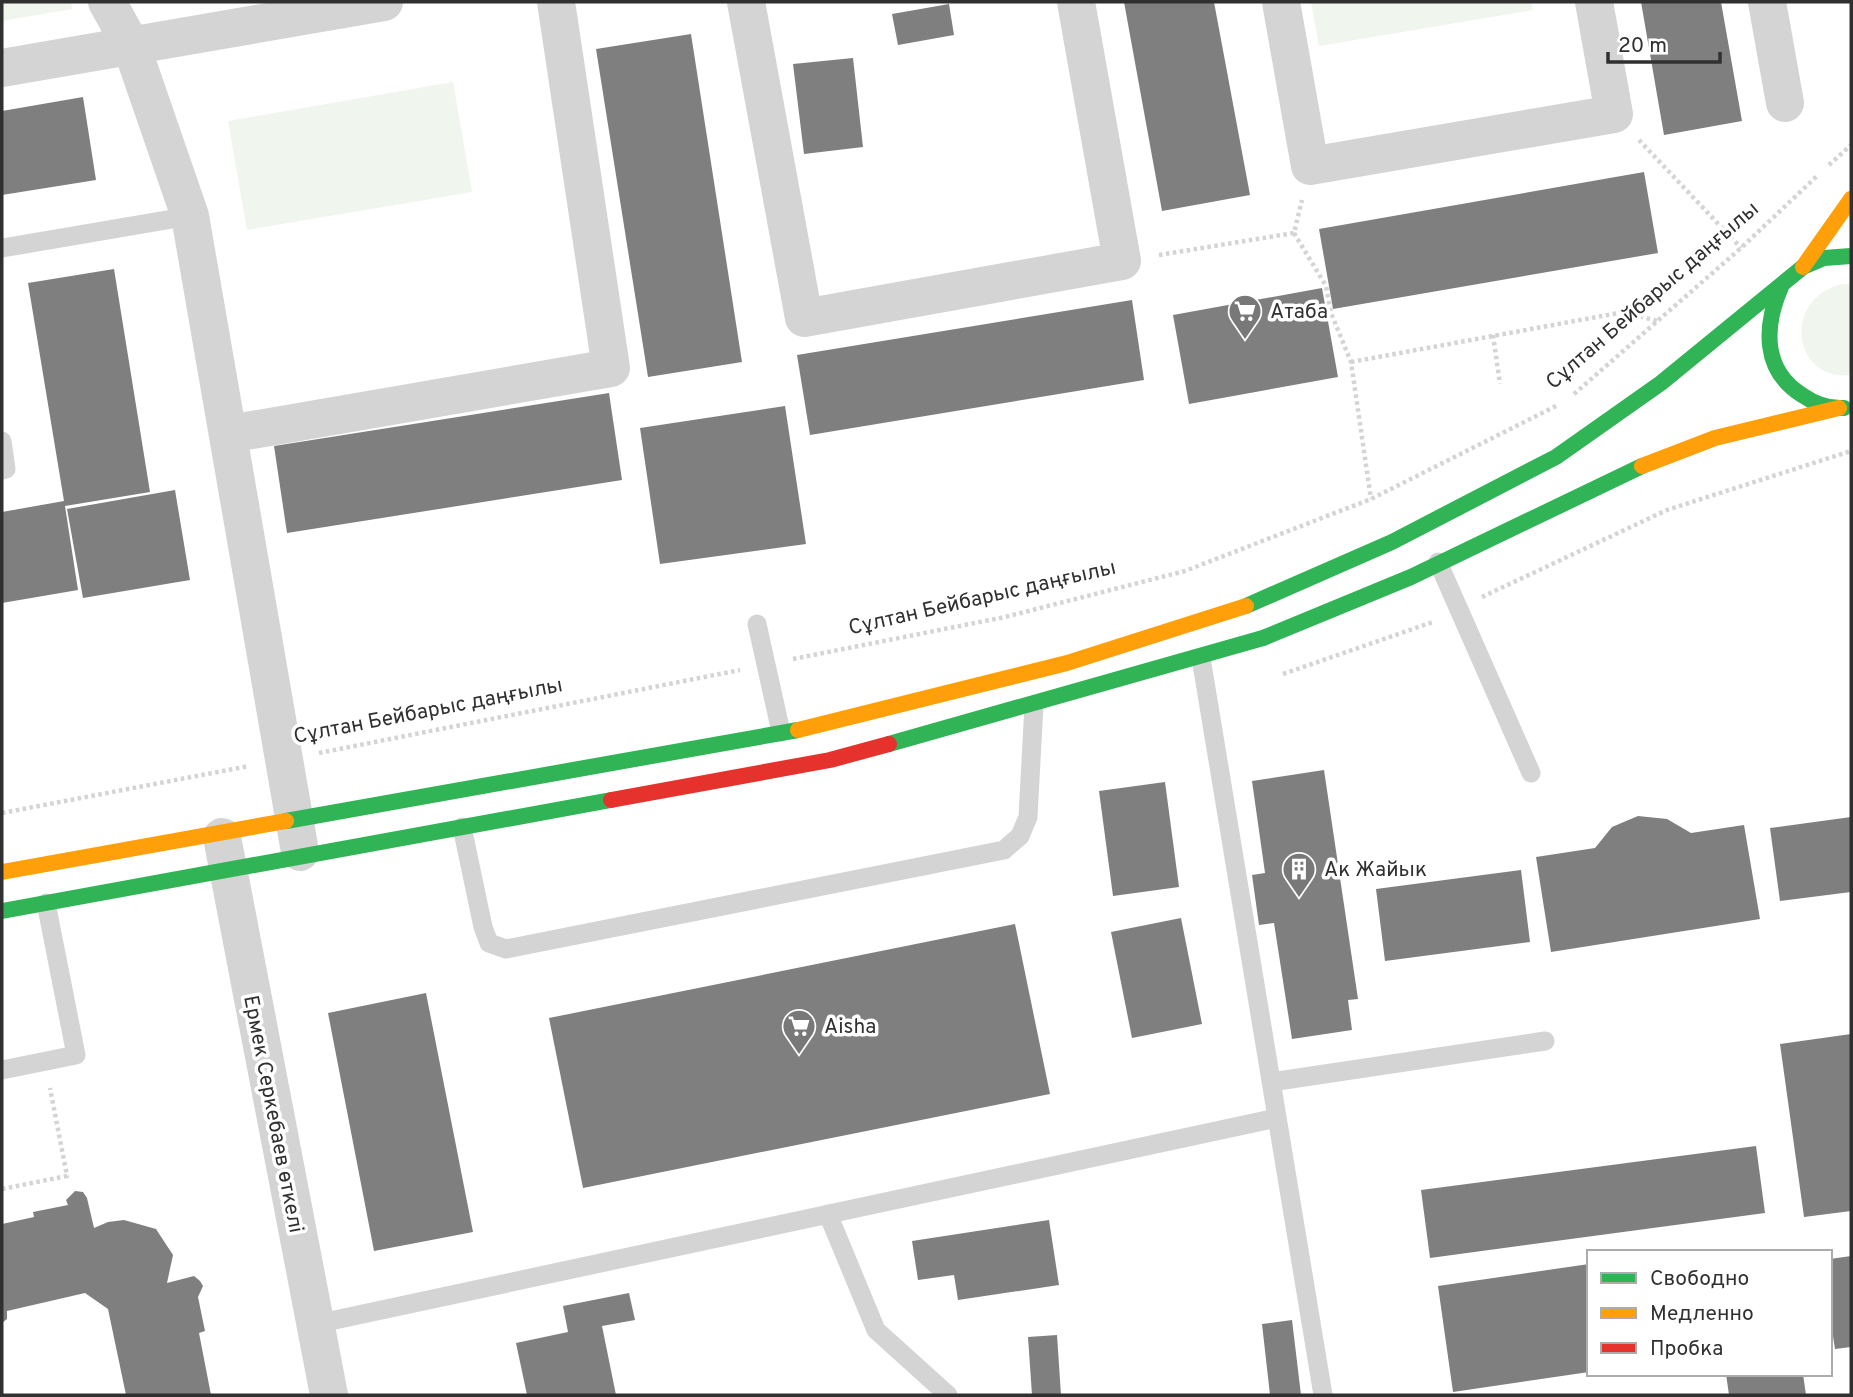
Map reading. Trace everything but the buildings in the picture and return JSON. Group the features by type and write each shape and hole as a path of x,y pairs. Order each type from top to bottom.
{"main road":[{"path":"2,911 227,870 298,838 780,732 823,725 1080,659 1250,605 1392,542 1556,457 1661,383 1781,287 1803,267 1851,199"},
{"path":"1803,267 1824,258 1851,256"},
{"path":"1781,287 1772,305 1767,325 1768,345 1774,365 1785,382 1801,396 1819,405 1845,407"},
{"path":"2,872 221,831 298,838 462,827 830,760 1201,658 1263,638 1411,577 1637,468 1715,438 1845,407"}],"street":[{"path":"107,2 131,44 190,216 298,838"},
{"path":"2,68 384,2"},
{"path":"229,434 611,368 556,2"},
{"path":"746,2 804,318 1122,261 1076,2"},
{"path":"1281,2 1310,166 1614,114 1594,2"},
{"path":"1767,2 1786,103"},
{"name":"Ермек Серкебаев өткелі","path":"221,831 329,1395"}],"lane":[{"path":"2,248 190,216"},
{"path":"2,441 6,469 2,470"},
{"path":"1438,562 1531,773"},
{"path":"757,624 768,664 780,732"},
{"path":"1201,658 1323,1395"},
{"path":"462,827 483,927 489,943 506,949 1004,850 1020,836 1028,817 1034,705"},
{"path":"2,1070 76,1055 46,903"},
{"path":"1271,1082 1545,1041"},
{"path":"316,1324 1277,1118"},
{"path":"828,1214 876,1330 948,1395"}],"path":[{"path":"1614,114 1741,248"},
{"name":"Сұлтан Бейбарыс даңғылы","path":"2,813 1005,617 1185,571 1371,499 1565,402 1741,248 1851,145"},
{"path":"1310,166 1294,233 1326,286 1331,313 1351,362 1371,499"},
{"path":"1114,262 1294,233"},
{"path":"1351,362 1624,312 1657,321"},
{"path":"1493,335 1500,384"},
{"path":"2,1189 67,1176 43,1062"}],"shaded area":[{"path":"2,2 71,2 72,9 2,21"},
{"path":"1311,2 1531,2 1533,10 1319,46"},
{"path":"453,82 472,192 247,230 228,121"},
{"path":"1842,284 1851,285 1851,375 1831,374 1817,366 1807,353 1802,338 1803,321 1810,306 1822,293"}],"traffic: fast":[{"path":"1246,606 1392,542 1556,457 1661,383 1803,267 1824,258 1851,256"},
{"path":"1781,287 1771,317 1770,332 1773,360 1779,373 1789,385 1812,401 1827,407 1844,408"},
{"path":"889,744 1263,638 1411,577 1642,466"},
{"path":"286,821 798,730"},
{"path":"2,911 611,800"}],"traffic: slow":[{"path":"1803,267 1851,199"},
{"path":"1642,466 1715,438 1839,408"},
{"path":"798,730 1067,663 1246,606"},
{"path":"2,872 286,821"}],"traffic: jam":[{"path":"611,800 830,760 889,744"}],"place":[{"name":"Атаба","path":"1245,341"},
{"name":"Ак Жайык","path":"1299,899"},
{"name":"Aisha","path":"799,1056"}]}
